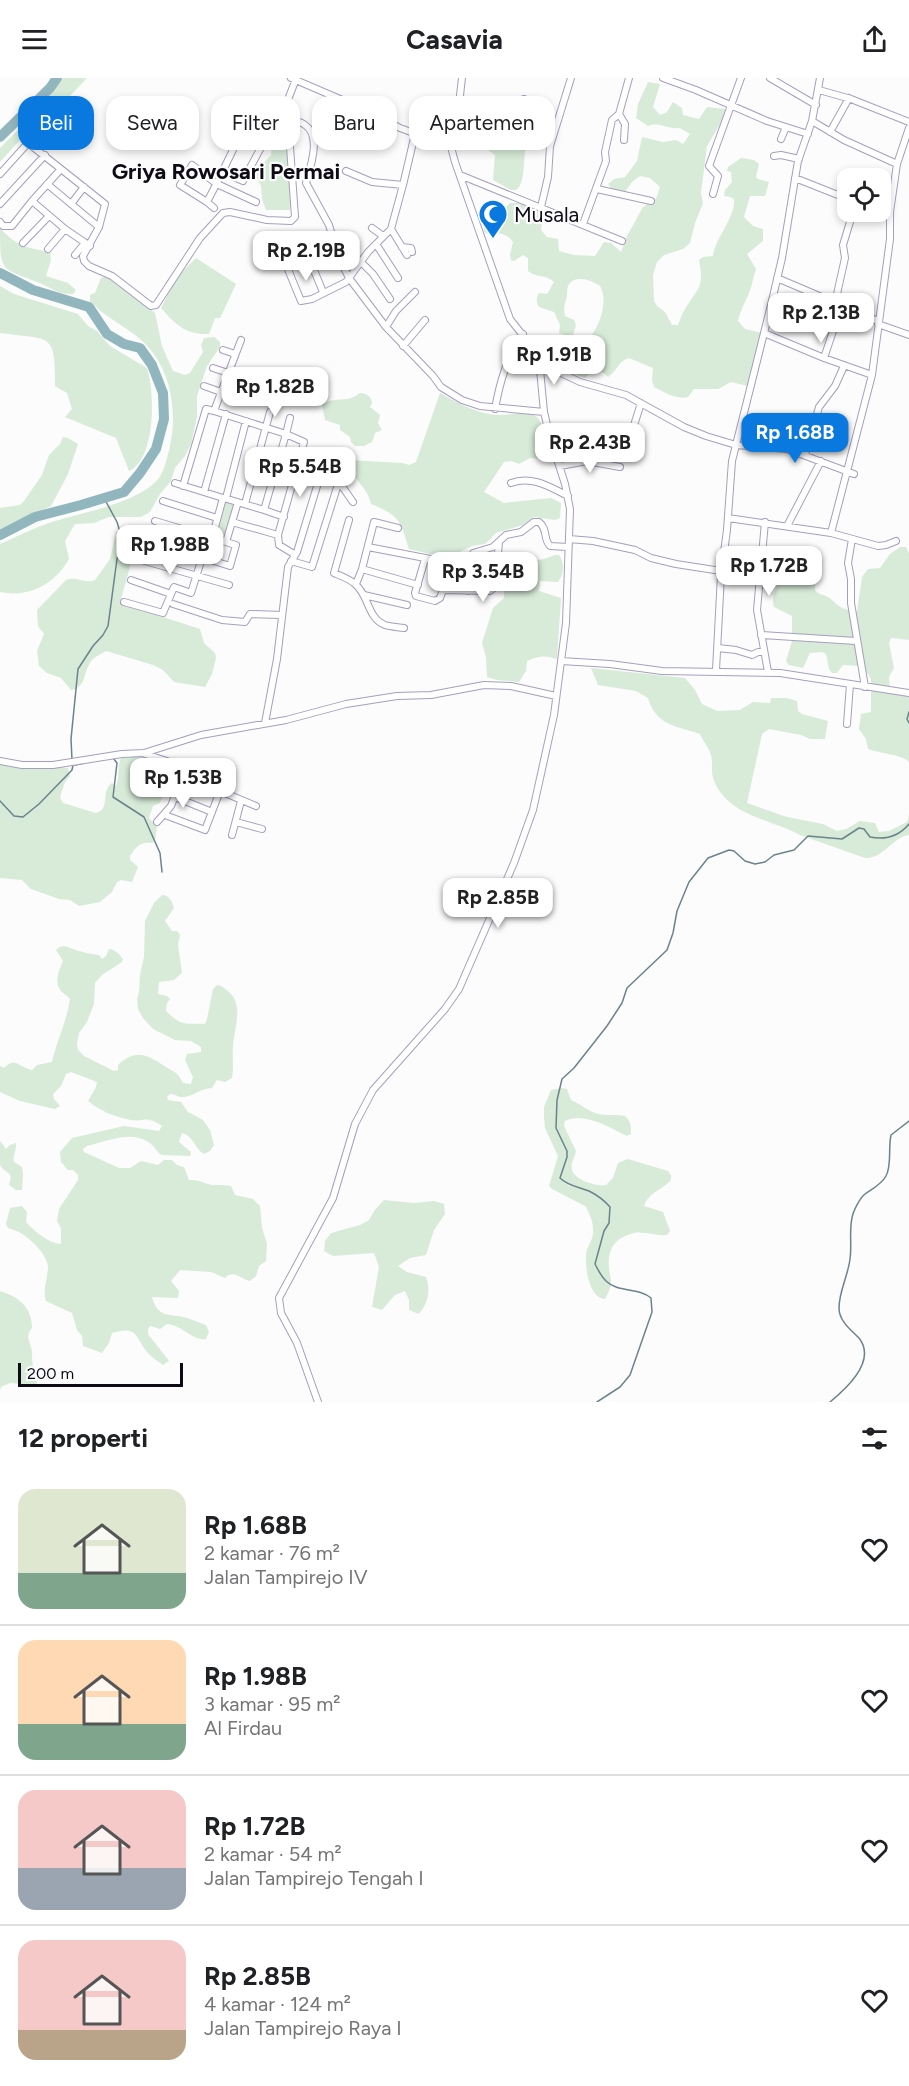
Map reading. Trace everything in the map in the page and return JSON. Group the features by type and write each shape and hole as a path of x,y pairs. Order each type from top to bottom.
{"street":[{"path":"460,96 462,78"},
{"path":"541,207 548,177 550,146 571,78"},
{"path":"583,224 606,161 605,152 612,120 619,114 629,78"},
{"path":"663,78 679,80 731,105 808,134"},
{"path":"713,194 718,176 709,166 741,78"},
{"path":"770,78 816,105"},
{"path":"716,670 731,472 777,278 798,159 812,121 820,78"},
{"path":"290,96 294,79 409,131"},
{"path":"819,90 849,98 909,122"},
{"path":"830,132 849,98"},
{"path":"619,114 626,126 624,140"},
{"path":"812,121 897,164"},
{"path":"300,123 305,125 312,134 312,162 306,183 330,225 339,258 349,278 386,327 433,375 441,387 452,395 472,404 495,409 544,412"},
{"path":"781,139 786,127"},
{"path":"891,205 897,164 909,128"},
{"path":"0,174 28,142 105,204 99,226 87,245 83,256 84,261 88,266 112,276 151,306 156,305 200,238 223,213 230,212 267,220 291,221 295,217 288,150"},
{"path":"207,202 233,150"},
{"path":"223,172 243,180 259,150"},
{"path":"287,267 301,301 312,299 346,282 391,229 411,150"},
{"path":"318,1402 297,1343 281,1313 279,1298 333,1198 355,1124 373,1090 445,1010 459,989 514,863 533,810 556,696 566,623 568,496 544,412 540,363 536,352 510,319 452,150"},
{"path":"0,204 45,155"},
{"path":"774,156 781,155 798,159"},
{"path":"214,208 180,184 193,165 217,183 256,202"},
{"path":"0,222 3,226 12,226 61,169"},
{"path":"346,171 372,182 404,184"},
{"path":"460,175 622,242"},
{"path":"795,178 837,195"},
{"path":"47,184 99,226"},
{"path":"71,204 84,187"},
{"path":"597,189 651,201"},
{"path":"32,201 87,245"},
{"path":"23,243 49,216"},
{"path":"824,358 838,316 837,304 845,258 843,245 850,222"},
{"path":"831,533 872,375 890,239 890,222"},
{"path":"372,228 383,236"},
{"path":"48,249 65,229"},
{"path":"391,229 402,247 411,248 410,253"},
{"path":"376,244 398,278"},
{"path":"75,255 87,245"},
{"path":"361,262 373,274 390,299"},
{"path":"310,263 323,292"},
{"path":"777,278 909,335"},
{"path":"386,327 396,311 415,292"},
{"path":"403,346 425,320"},
{"path":"764,333 872,375"},
{"path":"495,409 504,368 512,349 523,334"},
{"path":"214,411 241,340"},
{"path":"223,350 235,354"},
{"path":"540,363 580,382 626,395 684,427 736,445 772,447 805,455 854,474"},
{"path":"805,455 819,407 835,386 844,366"},
{"path":"213,368 228,373"},
{"path":"204,386 221,392"},
{"path":"630,438 641,403"},
{"path":"183,486 206,409 266,427 304,442 278,535 279,545 294,554"},
{"path":"226,542 270,412"},
{"path":"204,492 226,414"},
{"path":"264,510 290,418"},
{"path":"124,602 163,613 174,587 191,593 209,537 218,518 246,421"},
{"path":"550,437 594,430 614,432 638,444"},
{"path":"560,466 587,461 620,467"},
{"path":"787,526 821,461"},
{"path":"266,723 277,659 288,567 297,552 319,475 324,473 339,482 353,502"},
{"path":"511,483 530,480 550,486 568,496"},
{"path":"291,561 312,567 339,482"},
{"path":"175,483 284,517"},
{"path":"163,501 218,518"},
{"path":"728,518 831,533 882,546 896,541"},
{"path":"349,520 334,573 356,584 376,619 384,625 404,628"},
{"path":"146,540 230,566 237,545 155,521"},
{"path":"232,522 278,535"},
{"path":"356,584 374,522 398,528"},
{"path":"468,591 473,553 488,549 500,542 506,535 521,532 534,522 539,522 545,529 547,543 550,546 568,547"},
{"path":"765,522 757,610 768,672"},
{"path":"163,545 168,525"},
{"path":"569,539 593,541 635,550 651,558 676,564 722,571"},
{"path":"852,539 848,563 856,641 865,687"},
{"path":"443,590 490,591 494,589 500,542"},
{"path":"368,547 425,560 446,562 449,565 443,590 440,598 435,601 416,596 425,560"},
{"path":"138,559 229,585"},
{"path":"362,569 417,585"},
{"path":"131,580 171,594"},
{"path":"364,595 407,605"},
{"path":"173,604 222,620 245,622 250,614 282,615"},
{"path":"761,635 856,641"},
{"path":"718,648 752,655 764,652"},
{"path":"561,661 662,671 768,672 909,693"},
{"path":"847,724 850,684"},
{"path":"0,761 38,766 144,753 201,735 286,720 357,702 397,696 431,695 484,685 510,686 556,696"},
{"path":"144,753 170,762 182,778 195,780 256,806"},
{"path":"157,822 165,815 182,778"},
{"path":"165,815 204,831 208,826 220,791"},
{"path":"175,797 212,812"},
{"path":"232,835 241,801"},
{"path":"236,822 262,829"}],"green space":[{"path":"63,78 87,78 70,96 49,96"},
{"path":"648,82 660,84 653,107 660,115 667,112 673,102 682,108 683,115 699,119 707,107 725,109 725,116 707,146 701,193 703,203 690,243 683,249 664,255 657,262 653,275 654,301 665,312 672,325 678,325 699,288 701,270 699,260 713,256 732,213 734,199 724,196 725,190 732,182 731,172 727,171 728,167 741,158 754,160 759,164 756,177 769,182 765,196 750,196 744,217 753,226 763,229 763,241 747,254 756,269 738,321 745,329 762,333 748,386 731,382 718,389 694,389 688,397 684,398 675,396 654,387 653,368 629,358 622,361 608,377 599,371 585,378 574,374 563,367 572,341 587,341 599,323 603,307 603,292 600,286 583,279 571,282 568,287 564,313 565,316 574,320 576,325 573,335 567,336 559,333 560,325 554,312 539,307 537,301 539,293 547,294 554,282 528,271 528,258 523,255 514,261 511,260 513,242 508,237 484,232 484,225 489,217 510,203 522,203 544,213 541,230 547,237 558,239 559,251 574,255 595,256 604,242 611,243 621,252 643,207 656,199 660,187 650,178 640,176 625,192 612,189 608,184 614,179 625,177 637,161 642,137 663,142 676,140 683,144 690,134 680,128 656,124 648,126 636,118 638,104"},
{"path":"18,130 18,142 0,162 0,148"},
{"path":"271,150 287,150 290,210 266,210 262,199 261,186 256,176 259,168 271,155"},
{"path":"488,150 526,150 522,181 516,190 511,190 493,180 495,155"},
{"path":"0,228 11,239 22,245 50,252 51,260 46,276 68,283 76,290 73,294 64,294 6,267 2,262"},
{"path":"196,258 236,284 220,318 215,318 209,334 194,333 182,328 161,308 177,277"},
{"path":"107,276 155,313 162,346 173,371 185,375 190,373 203,352 201,345 204,338 214,337 220,342 220,347 207,366 197,396 197,417 191,444 175,468 171,481 160,494 150,512 141,517 109,517 94,523 75,524 65,541 69,559 56,576 31,591 0,592 0,544 48,523 110,506 139,494 159,478 165,466 173,427 169,385 158,361 146,345 90,301 90,295 95,293 101,278"},
{"path":"0,286 14,294 78,314 110,346 147,368 152,408 149,439 138,464 129,471 116,438 65,417 72,409 67,393 55,386 54,356 47,342 30,336 0,333"},
{"path":"360,393 371,399 370,407 380,415 378,423 382,430 375,433 372,442 364,446 355,446 350,437 340,430 340,425 325,420 322,405 332,400 351,398"},
{"path":"440,393 481,412 497,415 529,414 538,418 544,431 550,459 530,458 519,464 511,461 504,462 484,492 504,503 551,498 561,503 560,518 555,520 534,517 523,525 496,533 485,544 472,546 447,558 409,549 398,520 371,504 347,460 409,465 416,462"},
{"path":"63,437 78,444 68,474 51,506 0,530 0,508 20,505 24,501 42,475 49,455 60,444"},
{"path":"225,502 234,504 225,538 216,535"},
{"path":"126,531 132,545 132,555 120,603 200,629 204,643 215,653 216,658 212,674 205,687 174,682 163,670 153,665 106,651 91,661 82,683 76,689 71,690 61,678 47,673 39,666 37,651 44,634 38,626 37,610 66,580 95,580 110,559 116,532"},
{"path":"900,547 906,547 909,553 909,640 891,638 889,643 894,668 889,677 890,691 909,696 909,762 868,749 866,739 859,729 861,714 871,712 871,679 863,666 843,665 837,673 832,673 826,654 822,652 810,653 803,668 789,665 786,661 792,641 792,616 774,607 773,600 782,567 794,563 813,563 816,564 815,590 841,607 857,612 862,577 868,569 880,568 890,554"},
{"path":"559,555 562,561 562,576 558,582 540,581 539,591 561,598 557,659 542,657 527,661 526,671 519,682 487,677 486,657 482,643 493,608 504,598 505,565"},
{"path":"591,668 685,678 695,690 702,704 717,711 740,710 753,702 770,703 771,698 787,698 797,701 798,711 802,714 828,721 825,739 810,739 769,729 762,734 747,803 787,817 823,824 837,831 860,821 875,823 879,832 889,831 907,822 909,815 909,835 878,855 865,858 750,815 728,801 719,791 713,778 711,755 700,734 662,720 656,714 648,698 636,691 598,685"},
{"path":"144,756 161,761 173,770 160,803 153,806 149,818 157,827 155,841 139,845 130,856 130,860 138,867 132,882 121,880 100,902 79,906 70,900 59,899 31,889 22,880 0,878 0,763 68,768 70,776 65,782 60,797 63,803 96,813 103,808 108,786 112,783 116,786 121,758"},
{"path":"162,895 170,899 174,908 165,921 172,931 177,931 180,935 178,945 182,973 174,980 159,982 158,994 170,999 166,1011 180,1022 205,1024 213,989 217,985 234,997 236,1004 232,1078 225,1082 217,1080 212,1088 188,1096 180,1097 170,1094 167,1097 168,1100 181,1102 188,1112 203,1120 210,1130 214,1145 204,1154 189,1137 182,1133 179,1142 191,1152 190,1156 162,1155 148,1142 134,1137 110,1140 83,1149 84,1152 119,1168 130,1168 141,1161 158,1165 164,1160 172,1160 184,1167 189,1180 231,1186 235,1195 253,1199 260,1206 262,1228 267,1244 266,1261 259,1266 256,1276 250,1281 234,1274 225,1278 211,1272 180,1270 171,1281 179,1291 178,1298 152,1297 157,1309 161,1312 206,1325 209,1332 206,1339 201,1339 173,1325 167,1324 160,1329 150,1326 148,1334 169,1361 163,1365 150,1355 136,1335 128,1331 112,1333 102,1353 83,1346 82,1336 77,1330 72,1313 46,1301 48,1267 42,1253 30,1240 8,1228 6,1224 10,1208 22,1206 27,1212 26,1222 37,1233 61,1244 61,1228 57,1221 59,1209 78,1180 78,1175 73,1170 68,1170 61,1162 60,1152 72,1138 124,1126 159,1131 162,1126 149,1120 119,1117 98,1108 88,1101 97,1082 71,1072 66,1074 61,1086 53,1094 60,1106 55,1109 20,1101 0,1092 0,1066 4,1068 15,1063 32,1070 37,1065 52,1062 70,999 59,988 57,981 63,961 56,950 64,946 99,955 102,959 109,949 117,952 123,959 95,983 94,1004 87,1022 79,1033 78,1050 84,1056 114,1071 118,1070 118,1065 131,1056 142,1055 176,1073 183,1083 191,1084 193,1077 185,1060 187,1054 201,1052 201,1047 191,1041 175,1040 153,1029 138,1009 137,999 144,957 145,921 154,903"},
{"path":"567,1089 572,1100 594,1113 625,1116 631,1127 631,1134 627,1136 588,1119 572,1118 565,1121 564,1126 576,1151 572,1170 577,1177 592,1184 606,1185 613,1178 618,1163 628,1159 668,1171 671,1175 671,1180 652,1194 644,1206 663,1212 670,1231 667,1235 634,1233 622,1237 614,1245 609,1261 611,1284 605,1299 595,1294 587,1274 586,1252 593,1230 588,1212 585,1206 549,1186 558,1156 545,1128 544,1107 551,1090"},
{"path":"0,1141 6,1149 16,1143 14,1162 22,1167 22,1190 16,1190 9,1185 11,1177 0,1165"},
{"path":"384,1200 414,1203 434,1201 444,1204 445,1214 434,1230 426,1255 410,1258 398,1266 407,1272 426,1277 428,1297 419,1314 409,1310 409,1300 405,1291 395,1295 382,1310 372,1307 379,1267 374,1253 333,1256 324,1251 325,1241 331,1233 360,1225 369,1220"},
{"path":"0,1291 13,1296 30,1314 32,1328 28,1337 36,1385 10,1383 1,1387 0,1390"}],"waterway":[{"path":"0,137 50,88 57,78"},
{"path":"0,273 33,290 89,307 107,334 124,344 140,348 152,365 163,393 164,419 156,449 124,492 35,517 0,535"},
{"path":"72,760 71,739 78,669 108,626 117,559 123,542 117,522 104,498"},
{"path":"909,712 907,719 909,723"},
{"path":"113,758 117,763 113,797 144,817 160,853 162,872"},
{"path":"75,765 85,763"},
{"path":"0,801 14,816 23,817 72,770 73,765"},
{"path":"597,1402 620,1387 630,1375 652,1312 651,1298 640,1292 616,1287 606,1281 595,1264 604,1231 609,1223 610,1207 595,1194 570,1185 560,1178 567,1157 567,1151 556,1128 557,1100 562,1079 574,1068 607,1026 622,1003 627,988 667,950 677,911 689,882 708,858 729,850 734,851 745,861 755,864 765,862 774,855 794,850 808,836 842,839 859,828 864,829 870,837 881,838 901,832 909,824"},
{"path":"830,1402 857,1374 864,1356 864,1347 843,1321 839,1308 850,1259 853,1215 863,1196 886,1176 889,1167 891,1135 909,1121"}],"place":[{"name":"Musala","path":"493,240"}],"district":[{"name":"Griya Rowosari Permai","path":"226,171"}]}
